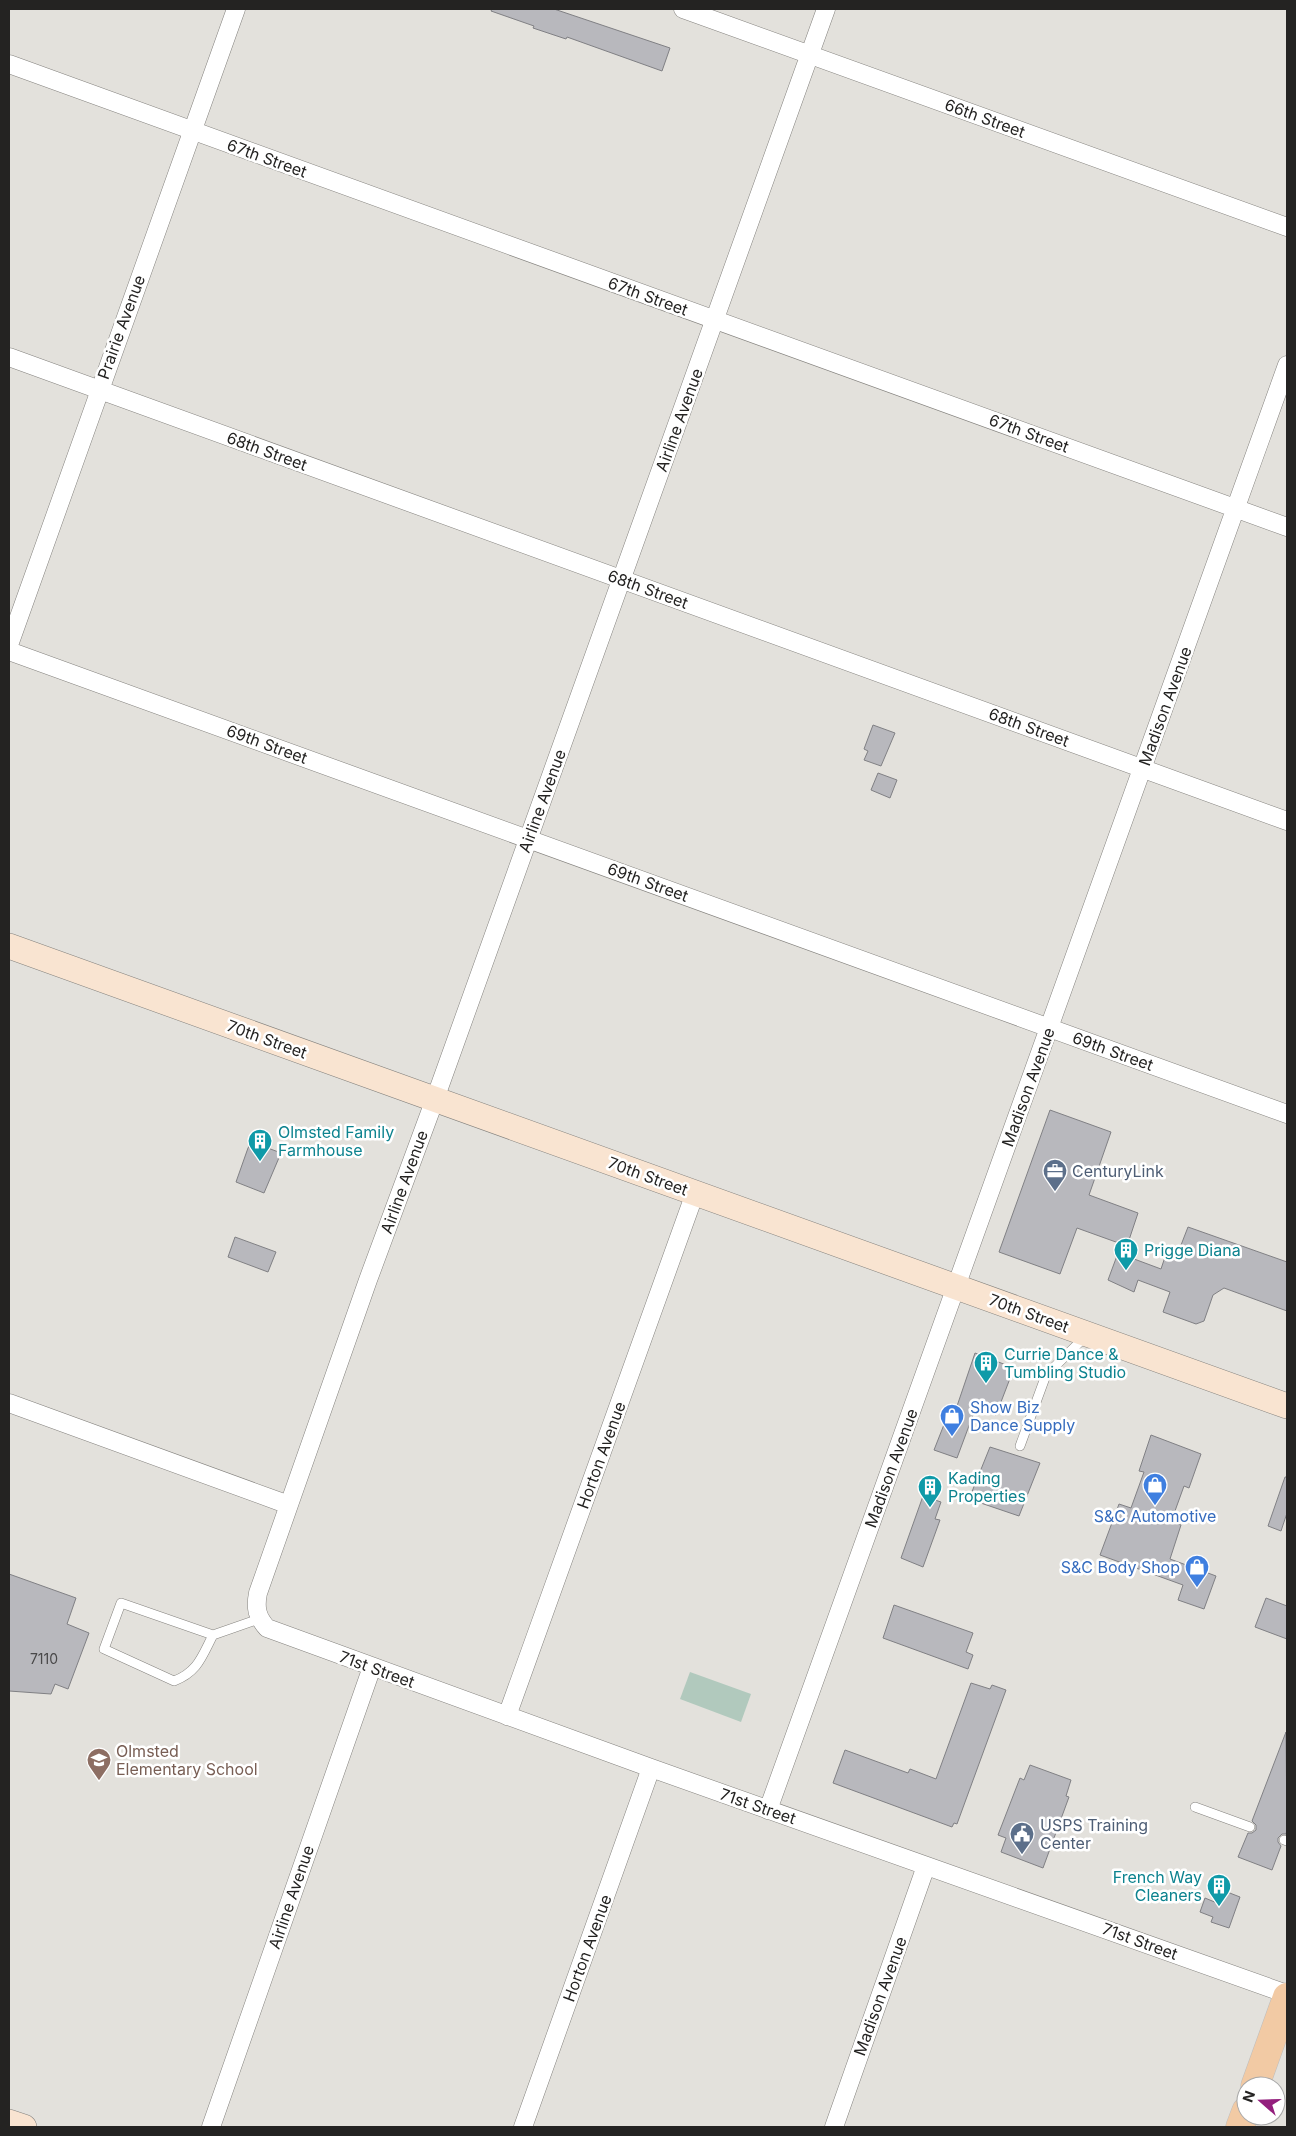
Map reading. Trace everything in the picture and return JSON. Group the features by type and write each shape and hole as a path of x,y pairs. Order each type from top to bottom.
{"main road":[{"name":"70th Street","path":"9,946 1287,1406"},
{"path":"1259,2076 1287,1995"},
{"path":"9,2122 24,2127"}],"street":[{"name":"Prairie Avenue","path":"9,645 236,9"},
{"name":"66th Street","path":"683,9 1287,227"},
{"name":"Airline Avenue","path":"259,1619 255,1605 258,1593 368,1280 435,1100 826,9"},
{"name":"67th Street","path":"9,64 1287,527"},
{"name":"68th Street","path":"9,357 1287,821"},
{"name":"Madison Avenue","path":"768,1810 1287,365"},
{"name":"69th Street","path":"9,650 1287,1114"},
{"name":"Horton Avenue","path":"508,1716 695,1193"},
{"path":"9,1403 289,1505"},
{"name":"71st Street","path":"259,1619 268,1628 372,1667 1287,1995"},
{"name":"Airline Avenue","path":"211,2127 372,1667"},
{"name":"Horton Avenue","path":"523,2127 651,1768"},
{"name":"Madison Avenue","path":"834,2127 926,1866"}],"lane":[{"path":"1020,1446 1046,1375 1088,1334"},
{"path":"213,1635 196,1667 186,1676 174,1681 104,1649 121,1603 213,1635 259,1619"},
{"path":"1195,1807 1250,1827"}],"green space":[{"path":"690,1672 751,1694 741,1722 680,1699"}],"building":[{"path":"492,9 554,9 670,48 662,71 567,37 566,39 533,28 534,26 491,11"},
{"path":"873,725 895,733 881,766 864,760 868,751 864,749"},
{"path":"878,773 897,780 890,798 871,790"},
{"name":"CenturyLink","path":"1050,1110 1111,1132 1089,1195 1138,1213 1127,1246 1077,1228 1060,1274 999,1252"},
{"name":"Olmsted Family Farmhouse","path":"252,1142 281,1153 264,1193 236,1182"},
{"path":"1188,1227 1287,1262 1287,1311 1224,1288 1213,1295 1204,1321 1196,1324 1163,1312 1170,1292 1138,1280 1134,1292 1108,1280 1118,1253 1161,1269 1166,1254 1176,1258"},
{"path":"235,1237 276,1252 268,1272 228,1257"},
{"name":"Currie Dance & Tumbling Studio","path":"975,1353 1014,1368 996,1415 976,1407 957,1458 934,1450 945,1422 950,1424"},
{"name":"S&C Automotive","path":"1151,1435 1201,1454 1189,1488 1184,1486 1171,1522 1181,1525 1170,1559 1216,1576 1204,1609 1178,1600 1183,1585 1100,1555 1119,1504 1131,1508 1144,1472 1139,1471"},
{"path":"990,1447 1040,1463 1019,1516 969,1499"},
{"path":"1285,1477 1287,1477 1287,1513 1281,1531 1268,1526"},
{"path":"923,1496 941,1502 935,1519 940,1520 923,1567 901,1558"},
{"path":"9,1574 76,1598 67,1624 89,1633 68,1689 55,1684 51,1694 9,1691"},
{"path":"1266,1598 1287,1606 1287,1639 1255,1627"},
{"path":"894,1605 973,1633 966,1652 973,1655 968,1669 883,1638"},
{"path":"971,1683 990,1689 992,1685 1006,1690 957,1824 954,1823 952,1827 833,1783 845,1750 908,1773 910,1769 936,1779"},
{"path":"1286,1732 1287,1830 1286,1834 1282,1834 1278,1838 1281,1846 1272,1870 1238,1857 1248,1833 1256,1830 1256,1825 1252,1821"},
{"path":"1030,1765 1071,1780 1066,1796 1069,1797 1043,1868 1001,1852 1006,1838 998,1835 1020,1778 1024,1780"},
{"name":"French Way Cleaners","path":"1222,1890 1240,1897 1229,1928 1211,1922 1213,1917 1200,1912 1205,1898 1217,1903"}],"place":[{"name":"Olmsted Family Farmhouse","path":"260,1162"},
{"name":"CenturyLink","path":"1055,1192"},
{"name":"Prigge Diana","path":"1126,1271"},
{"name":"Currie Dance & Tumbling Studio","path":"986,1384"},
{"name":"Show Biz Dance Supply","path":"952,1437"},
{"name":"S&C Automotive","path":"1155,1506"},
{"name":"Kading Properties","path":"930,1508"},
{"name":"S&C Body Shop","path":"1197,1588"},
{"name":"Olmsted Elementary School","path":"99,1781"},
{"name":"USPS Training Center","path":"1022,1855"},
{"name":"French Way Cleaners","path":"1219,1907"}]}
